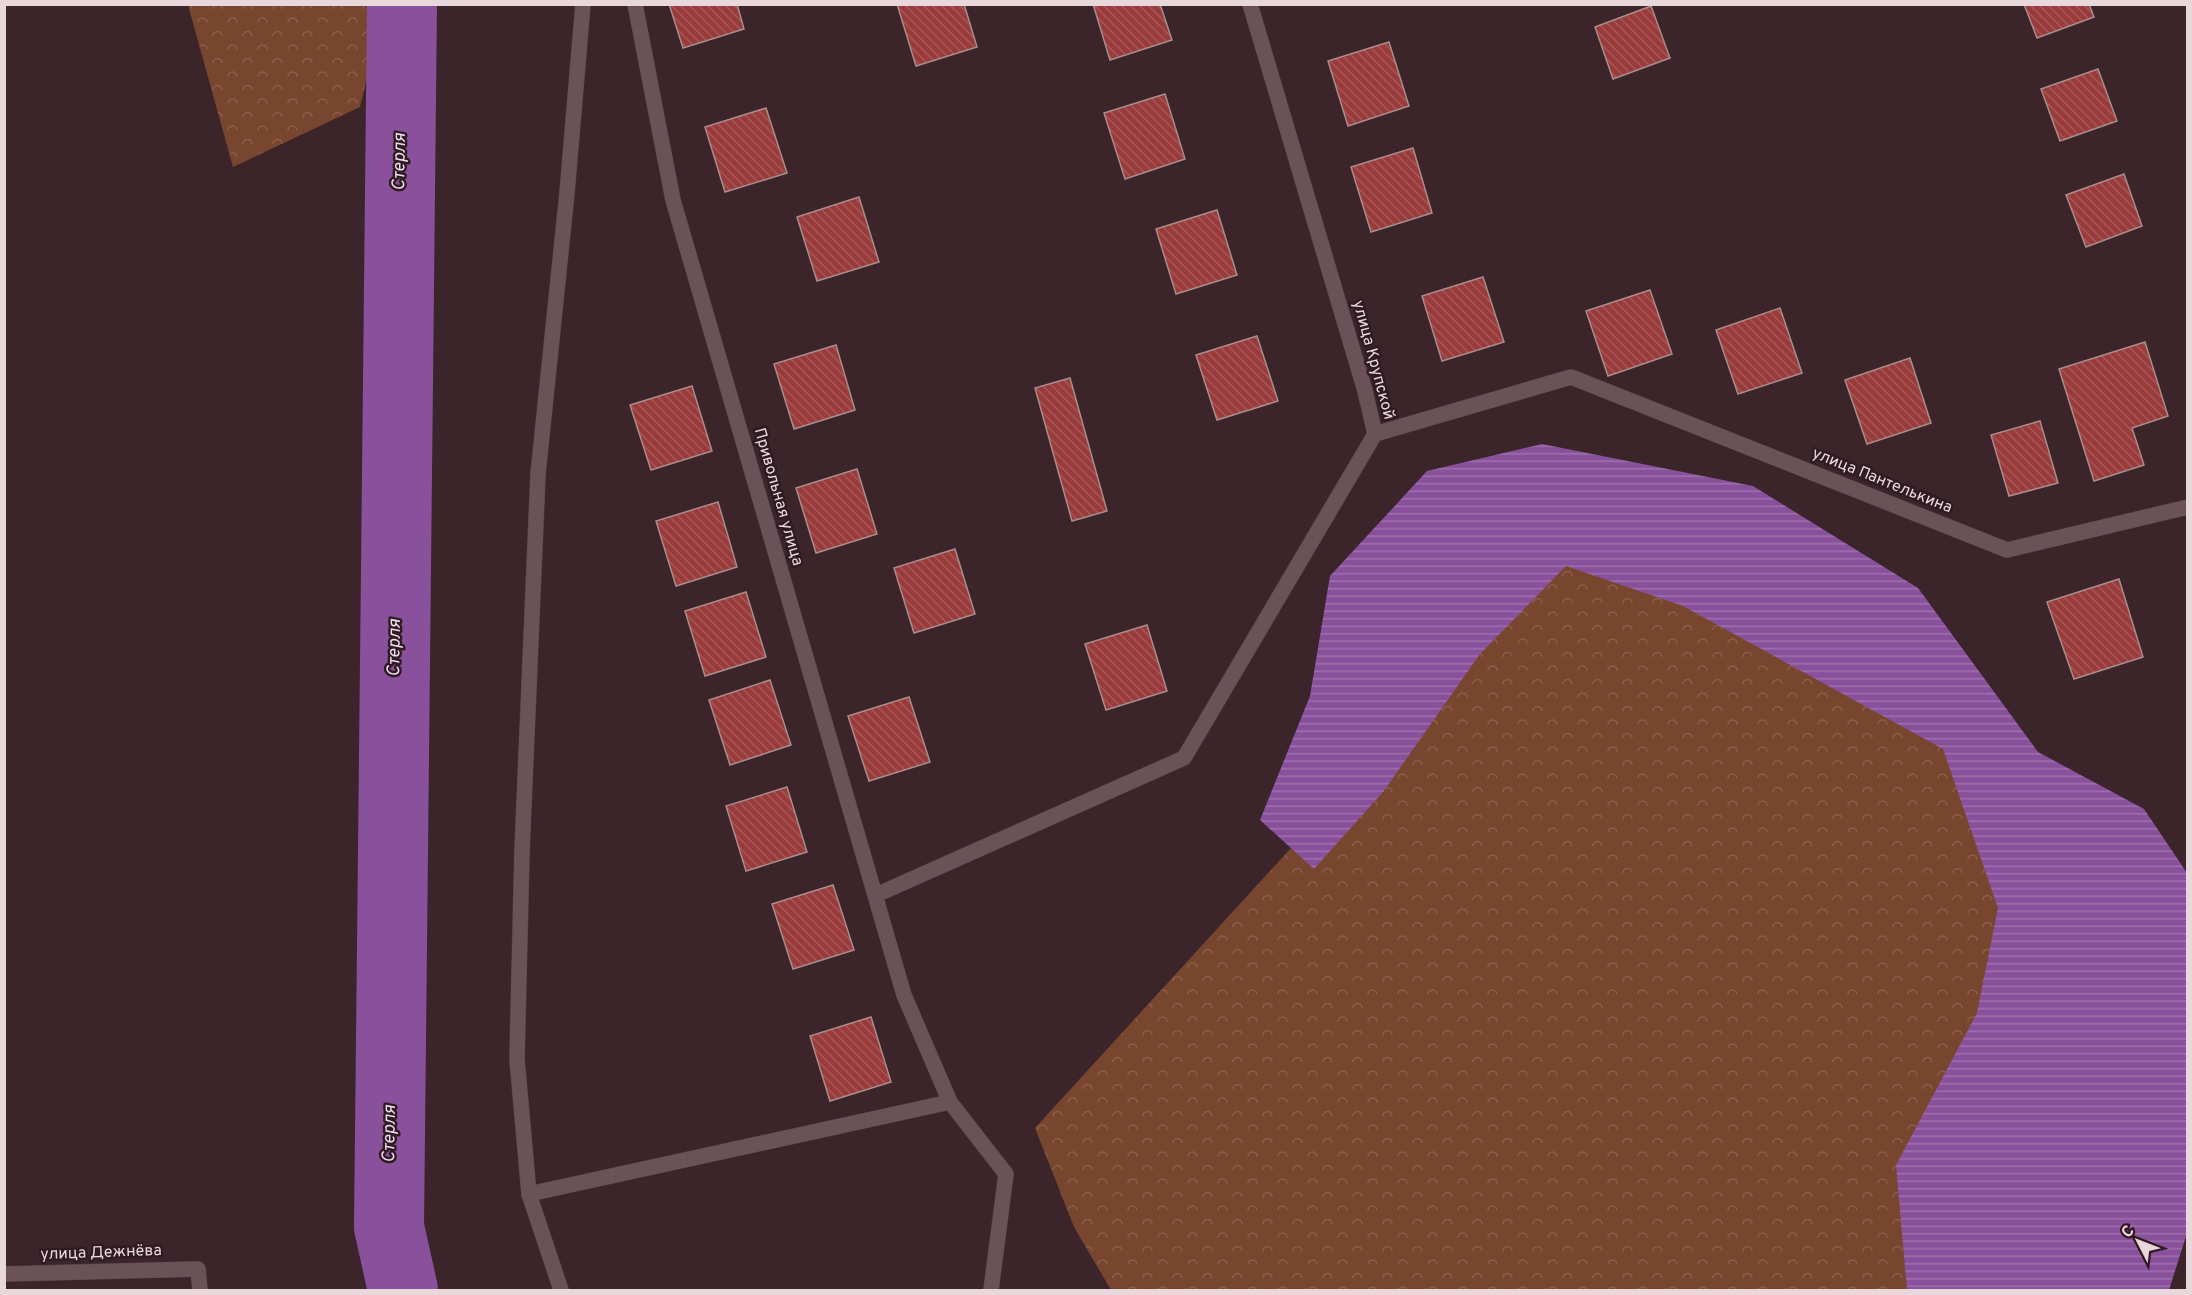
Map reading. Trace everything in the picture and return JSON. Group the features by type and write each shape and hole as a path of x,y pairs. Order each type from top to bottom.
{"street":[{"path":"561,1290 529,1194 517,1059 538,474 567,193 583,4"},
{"name":"Привольная улица","path":"635,4 673,200 904,995 950,1102 1005,1173 991,1290"},
{"name":"улица Крупской","path":"876,895 1184,758 1375,434 1365,391 1251,4"},
{"name":"улица Пантелькина","path":"1375,434 1571,377 2007,550 2187,507"},
{"path":"529,1194 950,1102"},
{"name":"улица Дежнёва","path":"4,1274 198,1269 200,1290"}],"green space":[{"path":"188,5 384,5 360,107 233,167"},
{"path":"1501,531 1960,719 2093,873 2047,1290 1111,1290 1074,1227 1035,1128 1291,848 1395,635"}],"shaded area":[{"path":"1542,444 1753,486 1918,588 2038,752 2144,809 2187,873 2188,1230 2169,1290 1907,1290 1896,1165 1977,1013 1998,908 1943,749 1683,606 1566,566 1480,654 1383,792 1314,869 1260,820 1310,696 1330,576 1427,471"}],"building":[{"path":"669,4 737,4 744,29 683,48"},
{"path":"897,4 964,4 977,47 916,66"},
{"path":"1093,4 1160,4 1172,40 1110,60"},
{"path":"2024,4 2089,4 2094,17 2037,38"},
{"path":"1651,6 1670,58 1613,79 1595,27"},
{"path":"1389,42 1409,106 1348,126 1328,61"},
{"path":"2098,69 2117,121 2060,141 2041,89"},
{"path":"1165,94 1185,159 1125,179 1104,113"},
{"path":"766,108 787,173 725,192 705,127"},
{"path":"1413,148 1432,213 1371,232 1351,167"},
{"path":"2124,174 2142,226 2086,247 2066,195"},
{"path":"859,197 879,262 817,281 797,217"},
{"path":"1217,210 1237,275 1176,294 1156,229"},
{"path":"1483,277 1504,342 1442,361 1422,296"},
{"path":"1650,290 1672,354 1608,376 1586,311"},
{"path":"1780,308 1802,373 1738,394 1716,330"},
{"path":"1257,336 1278,401 1217,420 1196,355"},
{"path":"2145,342 2168,416 2132,428 2144,465 2094,481 2059,369"},
{"path":"836,345 855,410 794,429 774,364"},
{"path":"1910,358 1931,423 1867,444 1845,380"},
{"path":"1070,378 1107,511 1072,521 1035,388"},
{"path":"692,386 712,451 651,470 630,405"},
{"path":"2040,421 2058,483 2009,496 1991,435"},
{"path":"857,469 877,534 816,553 796,488"},
{"path":"718,502 737,567 676,586 656,521"},
{"path":"955,549 975,614 914,633 894,568"},
{"path":"2119,579 2143,657 2074,679 2047,602"},
{"path":"746,592 766,657 705,676 685,611"},
{"path":"1147,625 1167,691 1106,710 1085,644"},
{"path":"770,680 791,745 730,765 709,700"},
{"path":"909,697 930,762 869,781 848,716"},
{"path":"787,787 807,852 746,871 726,806"},
{"path":"833,885 854,950 793,969 772,904"},
{"path":"871,1017 891,1082 830,1101 810,1036"}],"waterway":[{"name":"Стерля","path":"402,4 389,1227 403,1290"}]}
